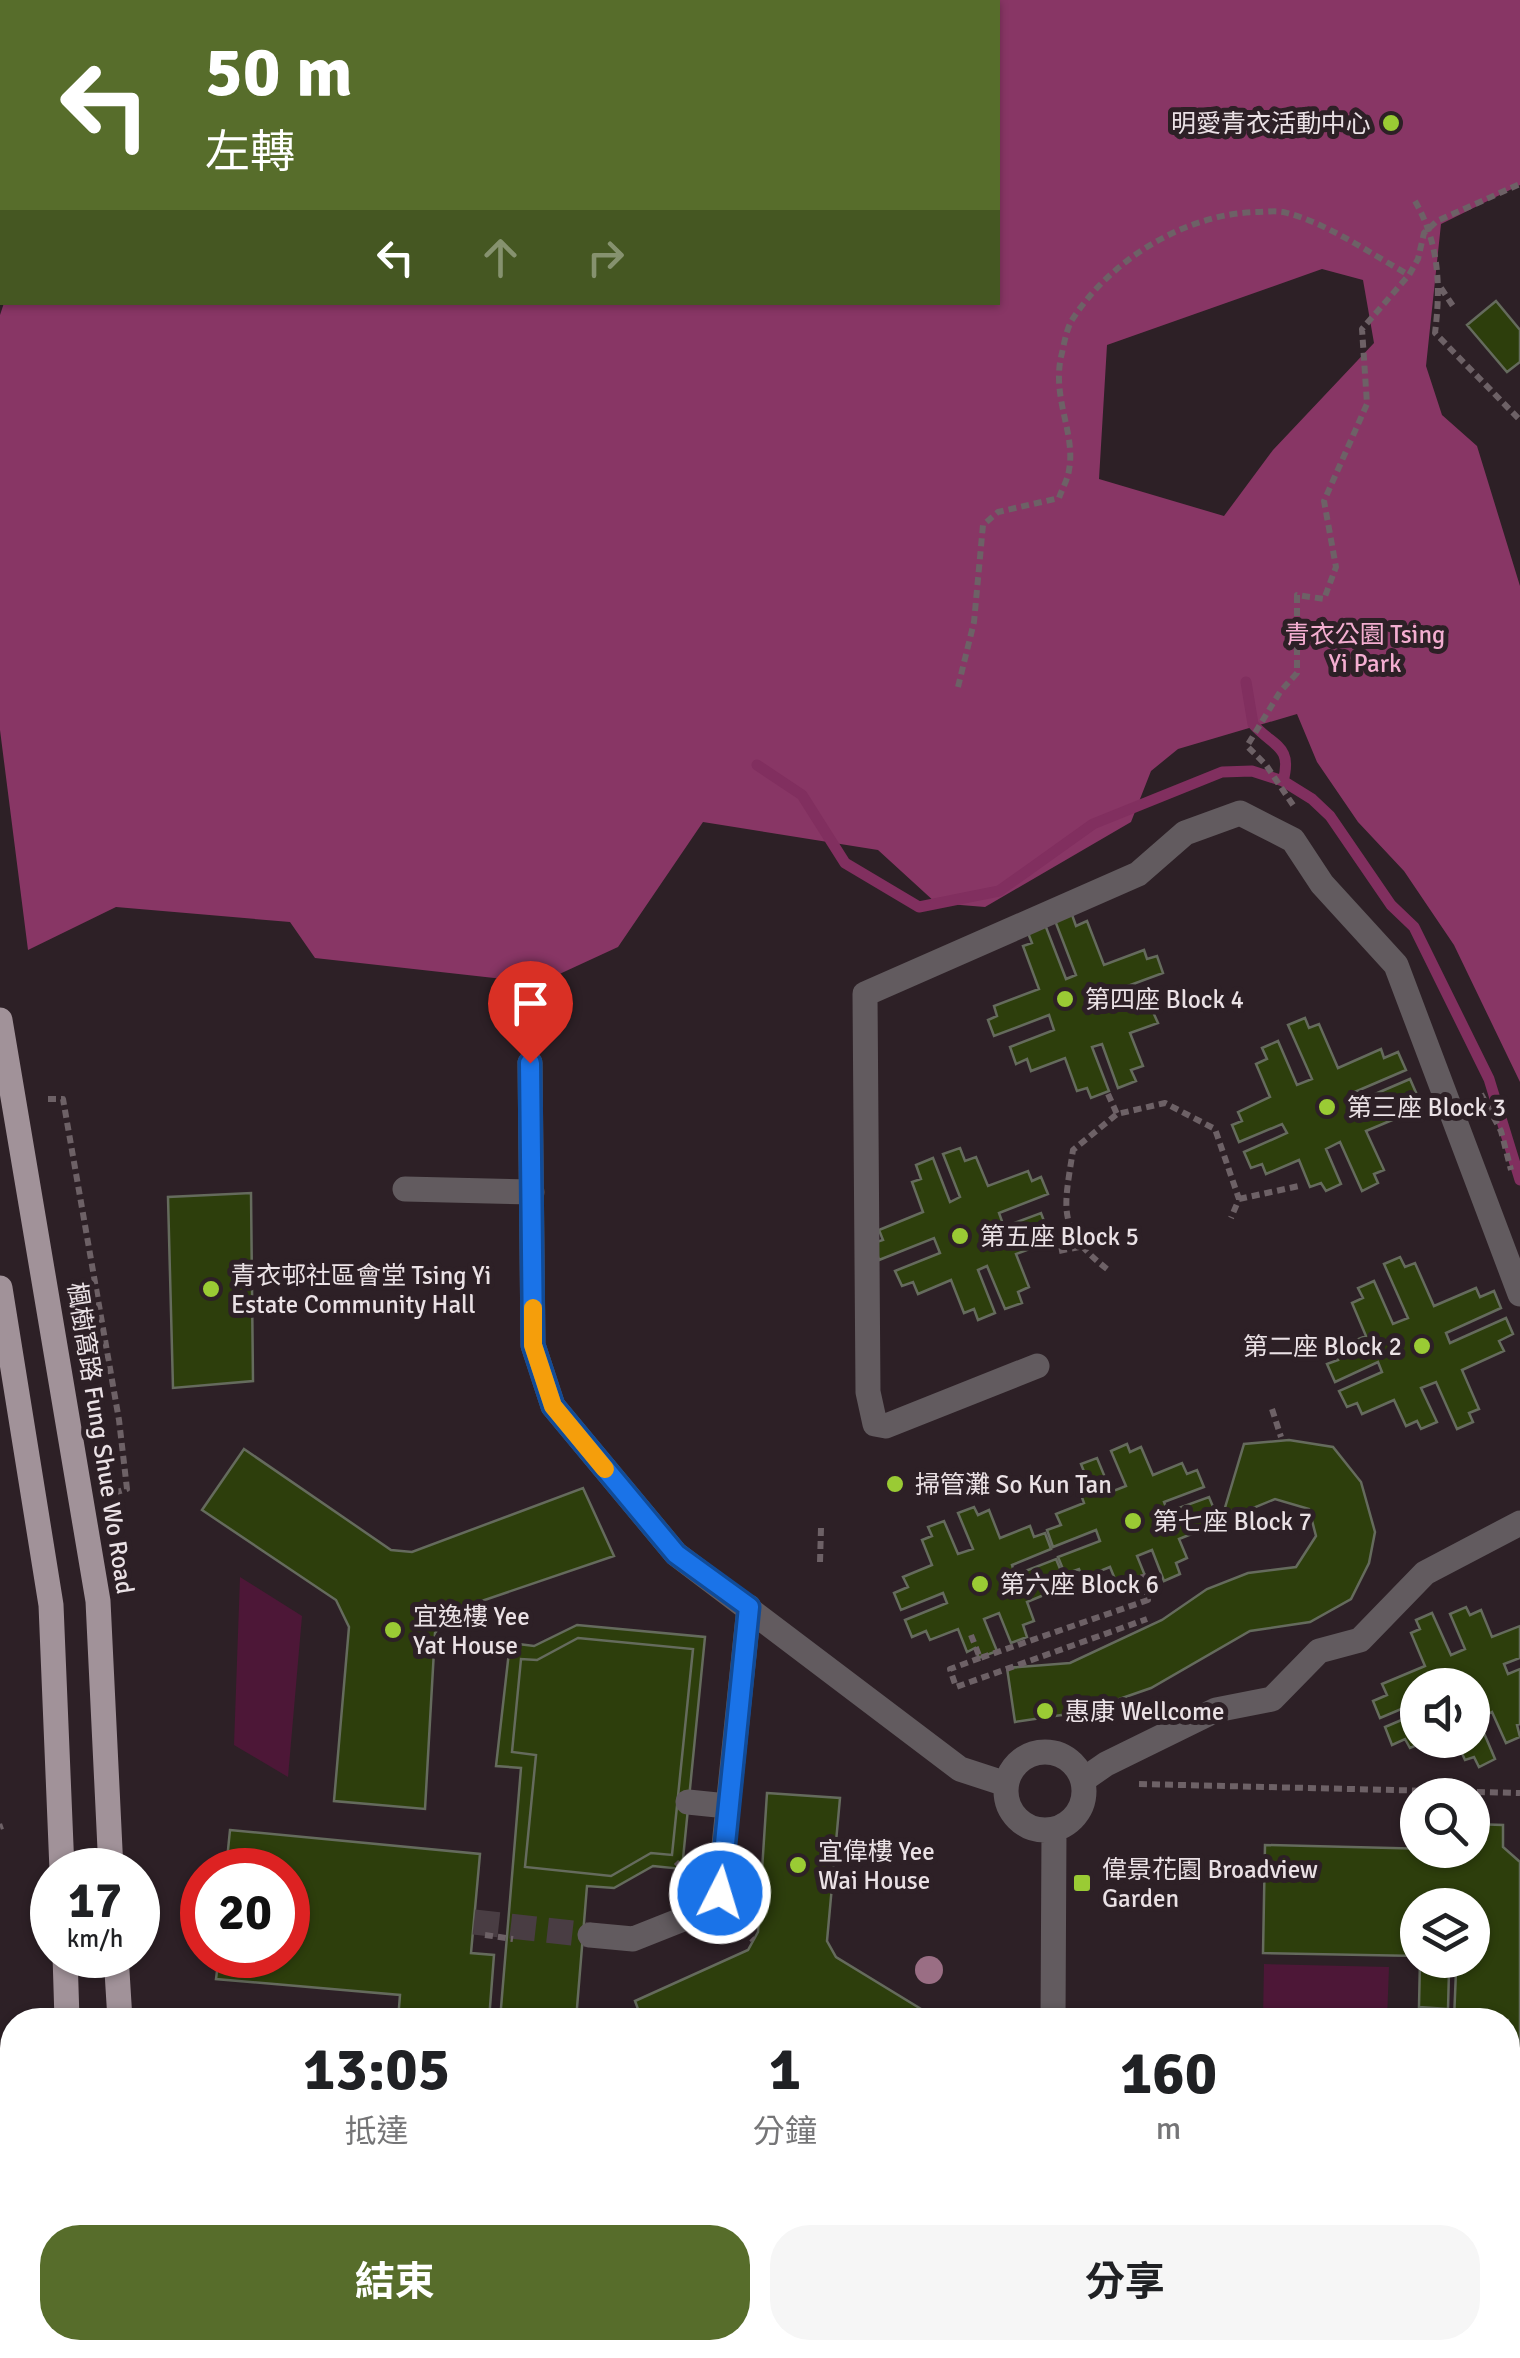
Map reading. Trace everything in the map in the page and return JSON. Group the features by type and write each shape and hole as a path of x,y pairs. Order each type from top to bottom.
{"main road":[{"name":"楓樹窩路 Fung Shue Wo Road","path":"0,1020 98,1601 109,1848"},
{"path":"0,1288 52,1606 61,1848"},
{"path":"66,1978 67,2008"},
{"path":"117,1978 119,2008"}],"street":[{"path":"1037,1366 886,1426 875,1424 871,1416 865,994 1138,874 1184,832 1240,813 1294,840 1322,884 1396,965 1520,1294"},
{"path":"530,1063 533,1345 553,1406 676,1554 960,1769 1006,1784"},
{"path":"404,1189 532,1192"},
{"path":"1083,1780 1106,1764 1216,1710 1272,1700 1319,1651 1360,1640 1425,1573 1520,1523"},
{"path":"590,1935 633,1940 701,1912 720,1893 749,1607"},
{"path":"1043,1751 1068,1758 1083,1780 1082,1805 1076,1816 1054,1830 1041,1831 1017,1820 1006,1797 1006,1784 1019,1761 1043,1751"},
{"path":"688,1802 727,1806"},
{"path":"1053,2008 1054,1830"}],"path":[{"path":"1286,794 1266,764 1247,746 1280,692 1298,673 1296,595 1324,599 1336,567 1324,500 1367,404 1362,330 1409,275 1424,233 1430,227 1520,184"},
{"path":"1415,201 1430,227 1441,287 1435,333 1520,420"},
{"path":"958,688 974,622 983,526 998,512 1059,498 1070,470 1058,396 1060,363 1070,324 1098,286 1141,251 1187,226 1242,213 1285,212 1331,232 1409,275"},
{"path":"1441,287 1455,309"},
{"path":"1108,1094 1117,1114"},
{"path":"48,1099 63,1099 120,1430 127,1489 117,1492"},
{"path":"1107,1269 1078,1246 1064,1206 1073,1150 1117,1114 1165,1103 1215,1129 1239,1200 1231,1218"},
{"path":"1239,1200 1299,1186"},
{"path":"1058,1251 1078,1246"},
{"path":"1272,1408 1282,1437"},
{"path":"820,1562 821,1528"},
{"path":"1143,1574 1148,1600 950,1669 956,1687 1146,1619"},
{"path":"970,1635 980,1658"},
{"path":"1133,1784 1520,1793"},
{"path":"485,1936 513,1938"}],"shaded area":[{"path":"240,1577 302,1616 288,1777 234,1745"},
{"path":"1264,1964 1389,1967 1387,2008 1263,2008"}],"green space":[{"name":"青衣公園 Tsing Yi Park","path":"1000,0 1520,0 1520,185 1441,224 1426,366 1442,415 1477,446 1520,586 1520,1082 1454,945 1404,871 1358,822 1317,762 1297,714 1178,749 1151,771 1131,822 985,907 936,903 878,850 703,822 618,947 540,983 315,958 290,922 116,907 28,950 0,730 0,315 3,305 1000,305","holes":["1322,269 1363,280 1374,343 1273,450 1224,516 1099,479 1107,345"]}],"building":[{"path":"1496,301 1520,330 1520,362 1507,372 1467,325"},
{"name":"第四座 Block 4","path":"1071,912 1076,926 1087,921 1104,965 1144,950 1147,959 1157,956 1163,973 1114,991 1120,1006 1155,992 1161,1009 1153,1012 1158,1023 1130,1033 1143,1066 1131,1070 1136,1081 1118,1088 1102,1044 1092,1047 1109,1091 1091,1098 1087,1088 1077,1091 1065,1058 1031,1071 1027,1059 1016,1064 1010,1047 1054,1030 1049,1015 994,1036 988,1020 997,1016 994,1006 1039,989 1023,946 1032,943 1026,928 1044,922 1066,979 1076,975 1054,918"},
{"name":"第三座 Block 3","path":"1305,1018 1309,1028 1319,1024 1338,1068 1381,1049 1384,1058 1398,1052 1406,1070 1350,1094 1354,1103 1410,1079 1417,1095 1404,1101 1409,1113 1366,1131 1384,1170 1374,1174 1378,1183 1362,1191 1340,1142 1326,1149 1341,1184 1326,1191 1321,1183 1310,1187 1299,1160 1266,1174 1262,1164 1251,1168 1244,1152 1287,1133 1282,1124 1239,1142 1232,1125 1242,1121 1238,1112 1270,1097 1256,1064 1267,1059 1262,1048 1278,1041 1297,1085 1312,1079 1288,1025"},
{"name":"第五座 Block 5","path":"960,1148 965,1161 976,1157 988,1186 1028,1171 1032,1181 1041,1177 1048,1194 999,1213 1004,1227 1041,1213 1047,1229 1039,1233 1043,1244 1016,1254 1029,1287 1018,1292 1022,1303 1005,1309 987,1266 978,1270 995,1313 978,1320 974,1309 964,1313 951,1280 918,1294 913,1282 902,1286 895,1271 940,1253 934,1238 879,1260 873,1243 883,1240 879,1230 923,1212 912,1182 921,1179 916,1165 933,1158 950,1202 960,1197 943,1154"},
{"name":"青衣邨社區會堂 Tsing Yi Estate Community Hall","path":"251,1193 253,1381 173,1388 168,1197"},
{"name":"第二座 Block 2","path":"1400,1257 1405,1267 1415,1263 1434,1306 1476,1288 1480,1297 1494,1291 1501,1308 1446,1333 1450,1343 1506,1318 1513,1334 1499,1341 1504,1351 1462,1370 1479,1409 1469,1413 1473,1422 1457,1429 1436,1382 1421,1388 1437,1422 1421,1429 1417,1421 1406,1426 1394,1400 1362,1414 1357,1403 1347,1407 1339,1391 1382,1372 1378,1362 1335,1382 1327,1364 1338,1360 1333,1350 1366,1336 1352,1303 1363,1298 1358,1288 1374,1281 1393,1324 1408,1318 1384,1264"},
{"path":"1289,1440 1333,1447 1361,1482 1375,1532 1369,1563 1351,1599 1310,1622 1250,1631 1151,1688 1082,1712 1015,1722 1007,1668 1070,1663 1162,1620 1207,1589 1248,1573 1296,1567 1316,1536 1309,1509 1275,1499 1246,1511 1224,1511 1244,1444"},
{"name":"第七座 Block 7","path":"1127,1444 1130,1452 1141,1447 1153,1475 1182,1463 1187,1474 1197,1470 1204,1487 1164,1502 1168,1512 1209,1497 1216,1514 1205,1518 1209,1527 1179,1539 1187,1558 1176,1563 1180,1574 1164,1581 1152,1550 1137,1556 1150,1588 1132,1596 1128,1586 1119,1589 1110,1567 1083,1578 1079,1569 1065,1574 1058,1557 1100,1541 1096,1530 1053,1547 1047,1530 1061,1525 1056,1514 1084,1503 1075,1478 1085,1474 1081,1464 1097,1458 1111,1492 1126,1486 1111,1451"},
{"name":"宜逸樓 Yee Yat House","path":"244,1449 391,1550 412,1552 583,1488 614,1556 455,1610 435,1633 425,1809 334,1801 349,1627 336,1600 202,1510"},
{"name":"第六座 Block 6","path":"974,1507 978,1515 989,1510 1000,1538 1030,1526 1034,1537 1045,1533 1051,1549 1012,1565 1015,1575 1056,1559 1063,1576 1052,1580 1056,1590 1027,1602 1034,1621 1023,1625 1027,1637 1011,1643 999,1613 984,1619 997,1651 979,1658 975,1648 967,1652 958,1629 930,1640 926,1631 912,1637 905,1620 947,1603 943,1593 901,1610 894,1593 908,1587 903,1577 932,1565 922,1540 932,1536 928,1527 944,1521 958,1554 973,1549 958,1513"},
{"path":"1466,1607 1470,1615 1481,1610 1492,1637 1520,1626 1520,1658 1504,1664 1508,1674 1520,1669 1520,1737 1506,1743 1490,1713 1490,1668 1420,1668 1425,1666 1411,1633 1420,1629 1416,1620 1432,1613 1451,1655 1465,1649 1450,1614"},
{"path":"577,1625 705,1637 682,1869 653,1866 614,1888 587,1886 577,2008 501,2008 521,1768 496,1766 510,1643 534,1646"},
{"path":"578,1638 693,1649 672,1855 651,1853 611,1876 525,1867 536,1755 512,1752 521,1659 537,1660"},
{"path":"1400,1676 1400,1710 1380,1718 1373,1701 1387,1695 1382,1684"},
{"path":"1400,1721 1400,1741 1392,1745 1385,1727"},
{"path":"1490,1747 1495,1759 1479,1767 1474,1758 1490,1758"},
{"name":"宜偉樓 Yee Wai House","path":"767,1793 840,1798 827,1941 836,1957 919,2008 638,2008 635,2001 748,1950 758,1932"},
{"path":"1490,1825 1503,1825 1503,1847 1520,1862 1520,2008 1454,2008 1456,1978 1490,1978 1490,1888 1400,1888 1400,1956 1263,1953 1265,1845 1400,1848 1400,1868 1490,1868"},
{"path":"230,1830 480,1854 471,1953 494,1955 490,2008 399,2008 400,1995 216,1979 310,1978 310,1848 228,1848"},
{"path":"1420,1978 1449,1978 1448,2008 1419,2007"}],"waterway":[{"path":"1246,682 1253,724 1283,753 1283,781 1330,816 1391,905 1414,927 1489,1079 1520,1180"},
{"path":"757,765 802,795 845,863 919,907 999,891 1093,824 1222,772 1252,771 1283,781"}],"tunnel":[{"path":"474,1922 590,1935"}],"slow traffic":[{"path":"533,1308 533,1345 553,1406 605,1469"}],"place":[{"name":"明愛青衣活動中心","path":"1391,123"},
{"name":"第四座 Block 4","path":"1065,999"},
{"name":"第三座 Block 3","path":"1327,1107"},
{"name":"第五座 Block 5","path":"960,1236"},
{"name":"青衣邨社區會堂 Tsing Yi Estate Community Hall","path":"211,1289"},
{"name":"第二座 Block 2","path":"1422,1346"},
{"name":"掃管灘 So Kun Tan","path":"895,1484"},
{"name":"第七座 Block 7","path":"1133,1521"},
{"name":"第六座 Block 6","path":"980,1584"},
{"name":"宜逸樓 Yee Yat House","path":"393,1630"},
{"name":"惠康 Wellcome","path":"1045,1711"},
{"name":"宜偉樓 Yee Wai House","path":"798,1865"},
{"name":"偉景花園 Broadview Garden","path":"1082,1883"}],"route":[{"path":"530,1063 533,1345 553,1406 676,1554 749,1607 720,1893"}]}
